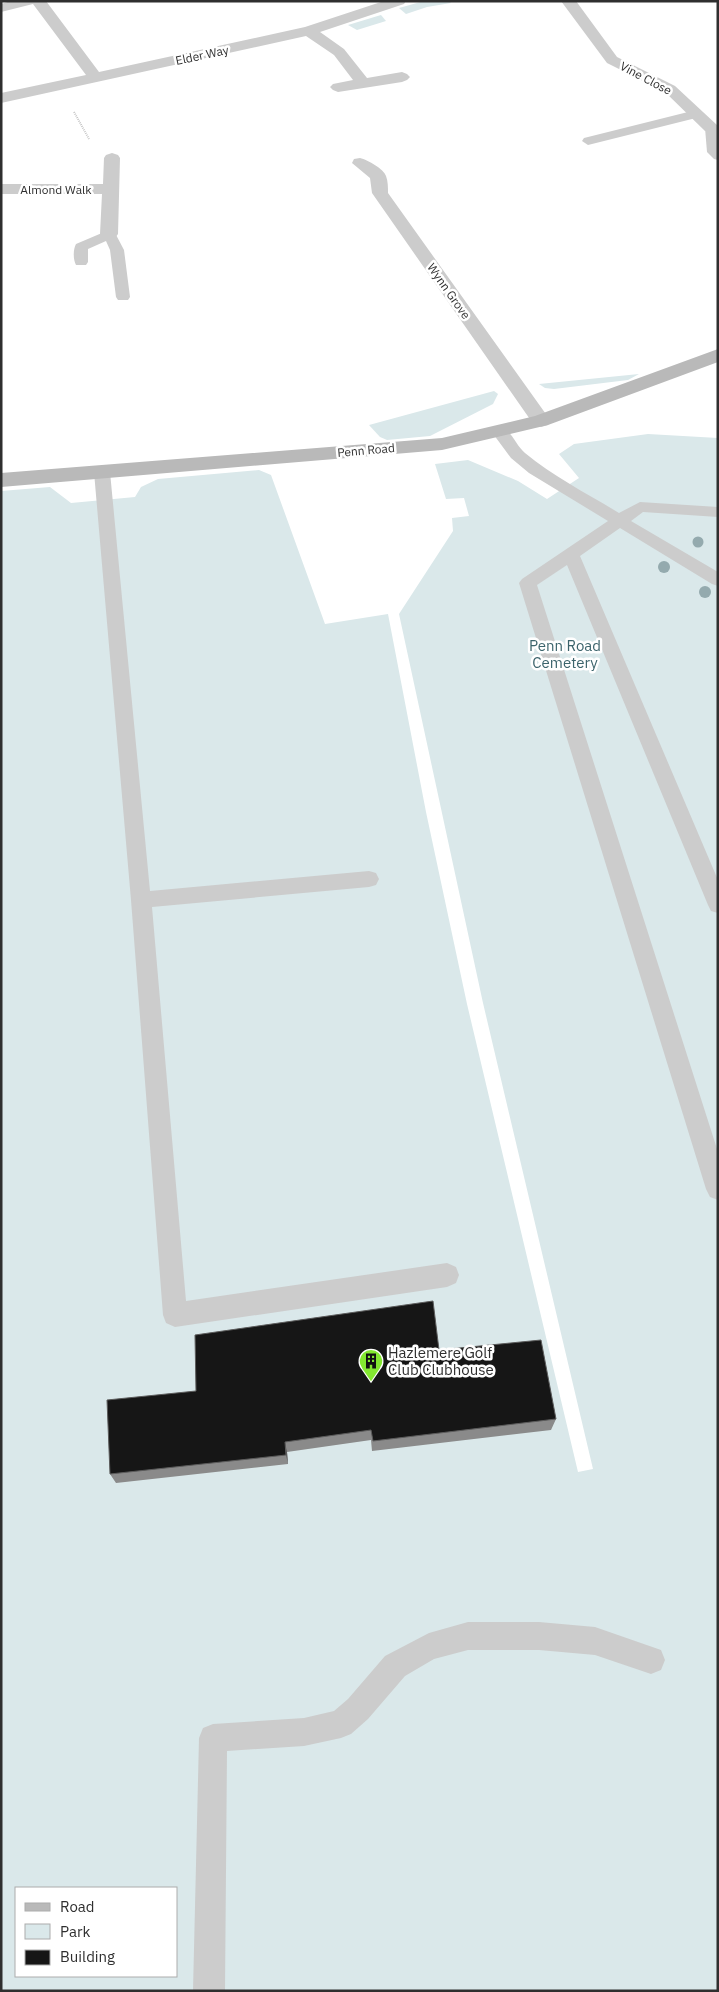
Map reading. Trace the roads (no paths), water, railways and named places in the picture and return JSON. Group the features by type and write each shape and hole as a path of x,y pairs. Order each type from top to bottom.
{"main road":[{"name":"Penn Road","path":"1,480 442,444 541,421 718,355"}],"street":[{"path":"1,8 29,1"},
{"path":"38,1 96,78"},
{"name":"Vine Close","path":"568,1 612,60 670,89 711,128"},
{"name":"Elder Way","path":"1,98 309,31 394,2"},
{"path":"309,31 339,52 362,82"},
{"path":"338,87 402,77"},
{"name":"Almond Walk","path":"109,234 112,158"},
{"name":"Wynn Grove","path":"360,163 378,176 380,193 541,421"},
{"name":"Almond Walk","path":"1,189 111,189"}],"lane":[{"path":"588,141 696,114"},
{"path":"711,128 713,152 718,156"},
{"path":"81,262 81,247 109,234 117,250 123,297"},
{"path":"500,431 518,455 535,468 718,580"},
{"path":"102,472 141,900 175,1315 447,1275"},
{"path":"718,512 640,507 528,583 718,1189"},
{"path":"571,554 718,905"},
{"path":"141,900 369,879"},
{"path":"209,1991 212,1738 304,1732 341,1724 358,1709 395,1666 429,1647 468,1636 539,1636 595,1641 651,1660"}],"place":[{"name":"Hazlemere Golf Club Clubhouse","path":"371,1382"}],"park label":[{"name":"Penn Road Cemetery","path":"565,654"}]}
